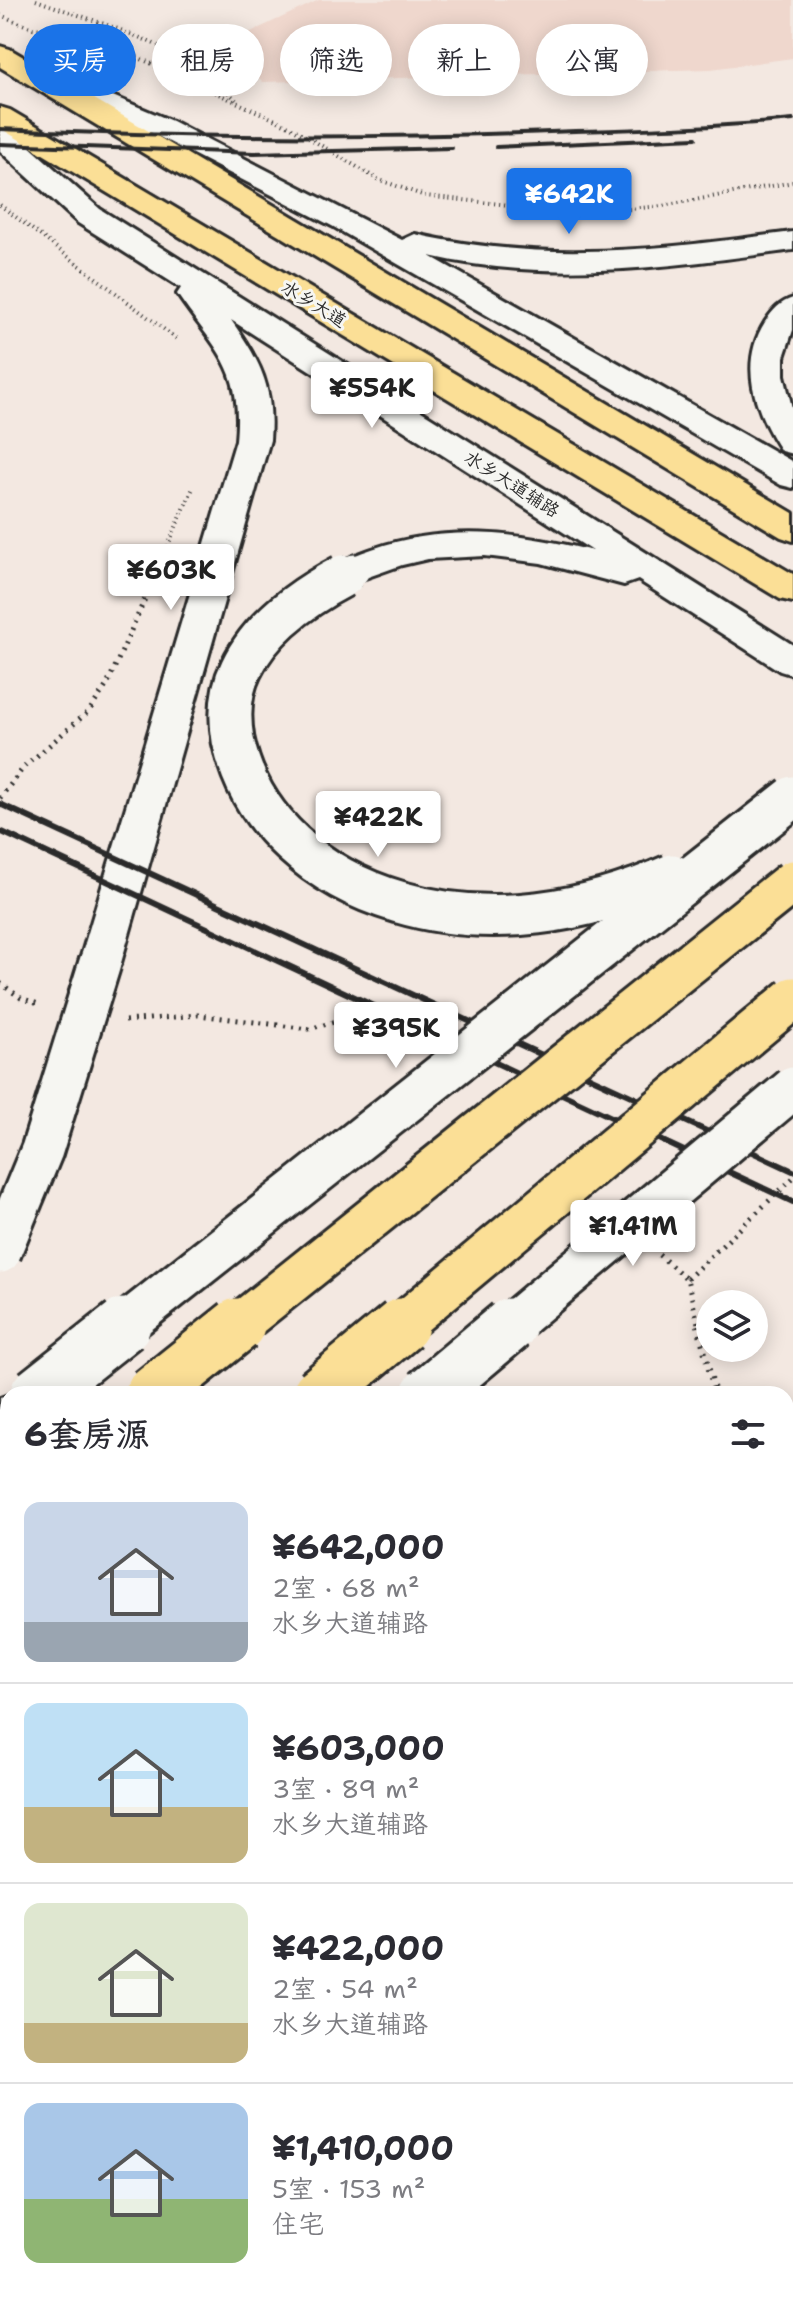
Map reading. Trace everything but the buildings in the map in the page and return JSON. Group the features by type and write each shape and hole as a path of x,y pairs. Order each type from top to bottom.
{"main road":[{"path":"6,59 162,127 343,219 793,477"},
{"path":"6,59 793,529"},
{"name":"水乡大道","path":"0,116 793,590"},
{"name":"水乡大道辅路","path":"0,135 89,216 793,662"},
{"path":"343,219 463,255 559,265 667,257 793,241"},
{"path":"0,1252 42,1150 253,440 255,399 243,367 214,318 170,268"},
{"path":"793,308 766,359 766,385 793,443"},
{"path":"682,591 571,555 514,547 459,545 401,553 354,570 317,589 281,617 250,654 233,690 232,735 243,776 261,807 289,842 354,883 411,906 471,915 568,911 638,892 735,843"},
{"path":"47,1386 793,797"},
{"path":"162,1386 793,881"},
{"path":"329,1386 793,998"},
{"path":"438,1386 793,1088"}],"path":[{"path":"36,0 160,47 224,84 237,101"},
{"path":"0,15 33,28 84,33 289,126 377,179 404,190 454,200 577,210 618,210 662,206 793,182"},
{"path":"0,205 184,346"},
{"path":"0,798 24,767 89,711 107,685 196,483"},
{"path":"687,1279 793,1178"}],"shaded area":[{"path":"319,0 793,0 793,58 711,69 648,71 648,24 536,24 536,74 520,75 520,24 408,24 408,78 392,78 392,24 280,24 280,82 264,82 264,26"}],"railway":[{"path":"0,129 216,136 359,136 503,134 793,120"},
{"path":"496,147 696,138"},
{"path":"0,144 254,153 452,148"},
{"path":"0,804 793,1171"},
{"path":"0,831 793,1202"}]}
